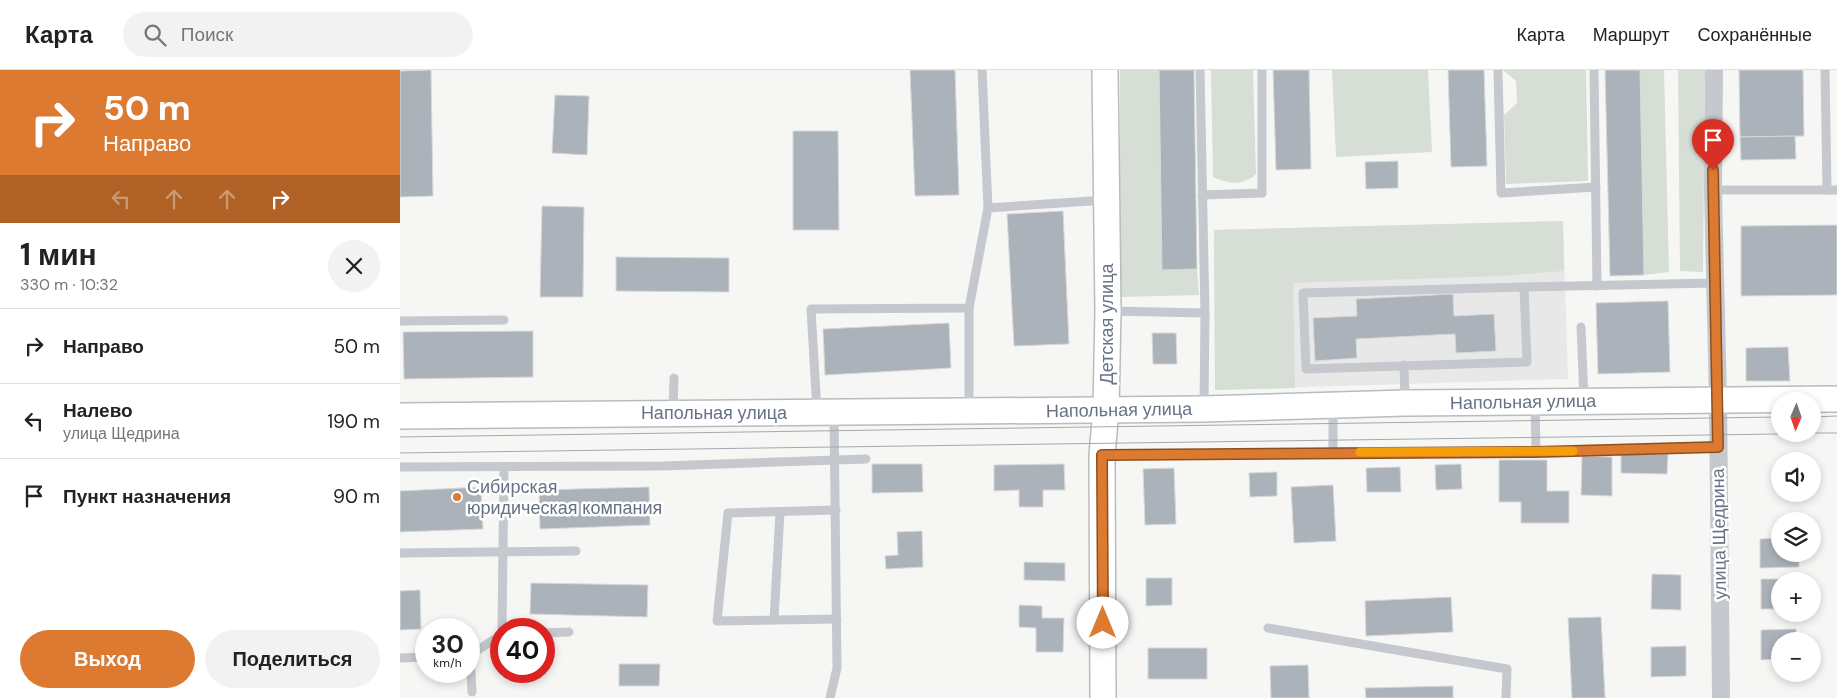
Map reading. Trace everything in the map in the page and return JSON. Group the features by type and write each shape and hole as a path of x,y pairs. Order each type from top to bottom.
{"street":[{"name":"Детская улица","path":"1103,698 1102,455 1106,409 1108,311 1105,70"},
{"name":"улица Щедрина","path":"1714,70 1714,283 1718,400 1721,698"},
{"name":"Напольная улица","path":"400,416 1204,409 1405,403 1837,399"}],"lane":[{"path":"970,411 969,308 988,208 982,70"},
{"path":"1200,70 1205,313 1204,409"},
{"path":"1202,195 1262,193 1262,70"},
{"path":"1498,70 1501,193 1596,187"},
{"path":"1594,70 1597,286"},
{"path":"1713,190 1832,190 1825,70"},
{"path":"988,208 1106,200"},
{"path":"1524,287 1527,362 1306,369 1303,293 1524,287 1714,283"},
{"path":"830,698 837,668 835,459 825,412 811,309 969,308"},
{"path":"1108,311 1205,313"},
{"path":"400,321 504,320"},
{"path":"1581,326 1584,401"},
{"path":"1404,365 1405,403"},
{"path":"673,413 674,378"},
{"path":"1534,402 1536,452"},
{"path":"1333,406 1333,452"},
{"path":"1102,455 1536,452 1718,447"},
{"path":"400,467 663,466 866,459"},
{"path":"502,618 504,466"},
{"path":"836,510 728,513 717,621 837,619"},
{"path":"774,620 780,512"},
{"path":"400,553 576,551"},
{"path":"1268,628 1506,669 1506,698"},
{"path":"555,633 569,632"},
{"path":"400,658 415,657"},
{"path":"472,683 472,692"}],"shaded area":[{"path":"1120,70 1159,70 1162,270 1197,269 1199,295 1120,297"},
{"path":"1211,70 1253,70 1256,174 1246,181 1235,183 1213,177"},
{"path":"1332,70 1428,70 1432,152 1336,157"},
{"path":"1503,70 1586,70 1588,181 1506,184 1504,115 1517,103 1516,81"},
{"path":"1640,70 1664,70 1669,272 1644,275"},
{"path":"1678,70 1705,70 1703,272 1680,271"},
{"path":"1563,221 1568,379 1215,390 1214,230"},
{"path":"1563,221 1564,271 1501,276 1293,283 1295,388 1215,390 1214,230"}],"building":[{"path":"431,70 433,196 400,197 400,71"},
{"path":"910,70 955,70 959,195 915,196"},
{"path":"1159,70 1194,70 1197,269 1162,270"},
{"path":"1273,70 1309,70 1311,169 1276,170"},
{"path":"1448,70 1484,70 1487,166 1451,167"},
{"path":"1605,70 1640,70 1644,275 1610,276"},
{"path":"1739,70 1803,70 1804,136 1740,137"},
{"path":"555,95 589,96 587,155 552,153"},
{"path":"793,131 838,131 839,230 793,230"},
{"path":"1795,136 1796,159 1741,160 1740,137"},
{"path":"1398,161 1398,188 1366,189 1365,162"},
{"path":"542,206 584,207 583,297 540,297"},
{"path":"1063,211 1069,344 1014,346 1007,214"},
{"path":"1837,225 1837,295 1741,296 1741,226"},
{"path":"616,257 729,258 729,292 616,291"},
{"path":"1453,294 1454,316 1494,314 1496,351 1456,353 1455,334 1356,339 1357,358 1315,361 1313,318 1357,316 1356,299"},
{"path":"1668,301 1670,372 1598,374 1596,303"},
{"path":"949,323 951,368 825,375 823,329"},
{"path":"533,331 533,377 404,379 403,332"},
{"path":"1152,333 1176,333 1177,364 1153,364"},
{"path":"1788,347 1790,381 1746,381 1746,348"},
{"path":"1621,454 1668,454 1667,474 1621,473"},
{"path":"1582,456 1612,457 1612,496 1581,495"},
{"path":"1499,460 1547,460 1547,491 1569,491 1569,523 1521,523 1521,502 1499,502"},
{"path":"872,464 922,464 923,492 872,493"},
{"path":"1064,464 1065,490 1043,490 1043,507 1019,507 1019,490 994,491 994,465"},
{"path":"1461,464 1462,489 1436,490 1435,465"},
{"path":"1400,467 1401,492 1367,492 1366,468"},
{"path":"1174,468 1176,524 1145,525 1143,469"},
{"path":"1277,472 1277,496 1250,497 1249,473"},
{"path":"1333,485 1336,541 1294,543 1291,487"},
{"path":"481,487 483,529 400,532 400,491"},
{"path":"649,487 650,525 540,529 539,490"},
{"path":"922,531 923,567 886,569 885,556 898,555 897,532"},
{"path":"1771,538 1771,562 1799,562 1799,567 1760,568 1760,539"},
{"path":"1024,562 1065,563 1065,581 1024,580"},
{"path":"1652,574 1681,575 1681,610 1651,609"},
{"path":"1146,578 1172,578 1172,605 1146,606"},
{"path":"1761,579 1771,579 1771,609 1761,609"},
{"path":"531,583 648,585 647,617 530,614"},
{"path":"420,590 421,618 415,618 415,629 400,630 400,591"},
{"path":"1451,597 1453,632 1366,636 1365,601"},
{"path":"1019,605 1042,606 1042,618 1064,618 1063,652 1036,652 1036,628 1019,627"},
{"path":"1601,617 1605,698 1572,698 1568,618"},
{"path":"1796,629 1796,632 1771,632 1771,659 1761,660 1761,630"},
{"path":"1686,646 1686,676 1651,677 1651,647"},
{"path":"1148,648 1207,648 1207,679 1148,679"},
{"path":"619,664 660,664 659,686 619,686"},
{"path":"1308,665 1309,698 1271,698 1270,666"},
{"path":"1453,686 1453,698 1366,698 1365,688"}],"tram line":[{"path":"1821,417 1837,416"},
{"path":"400,437 1771,417"},
{"path":"1821,433 1837,433"},
{"path":"400,453 1771,434"}],"slow traffic":[{"path":"1360,452 1573,451"}],"place":[{"name":"Сибирская юридическая компания","path":"457,497"}],"route":[{"path":"1103,623 1102,455 1536,452 1718,447 1713,170"}]}
